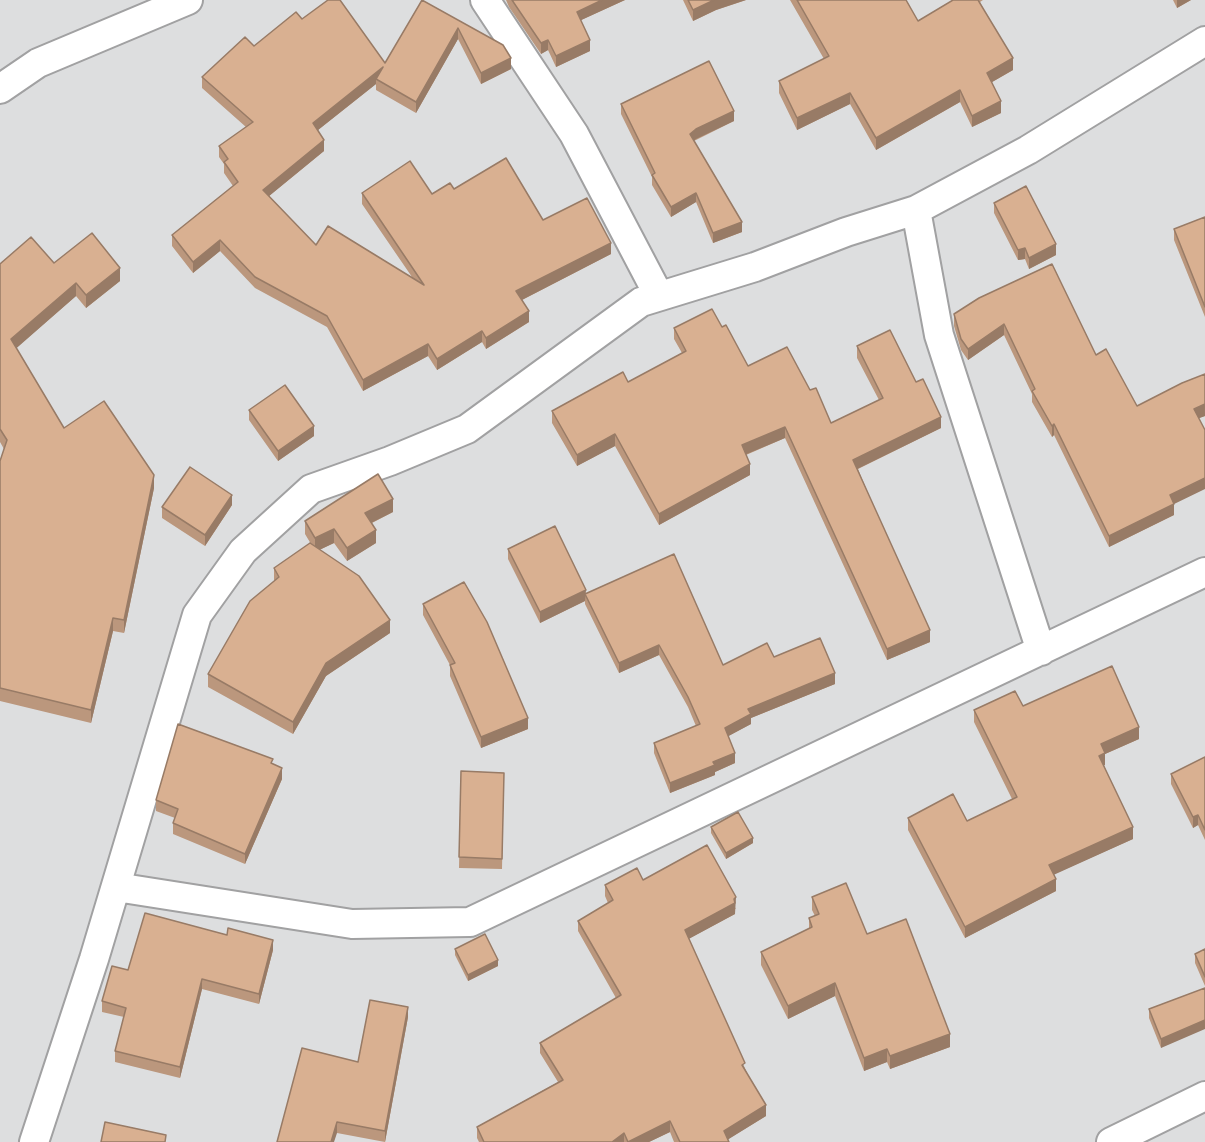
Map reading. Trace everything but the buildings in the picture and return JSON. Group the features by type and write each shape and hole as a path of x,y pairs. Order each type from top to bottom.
{"street":[{"path":"0,89 38,63 188,0"},
{"path":"485,0 574,134 659,296"},
{"path":"34,1142 116,887 197,615 243,551 310,489 390,461 467,429 641,302 755,267 846,232 916,210 1028,150 1205,41"},
{"path":"916,210 939,335 1041,651"},
{"path":"116,887 352,924 470,922 1205,572"},
{"path":"1111,1142 1205,1096"}]}
